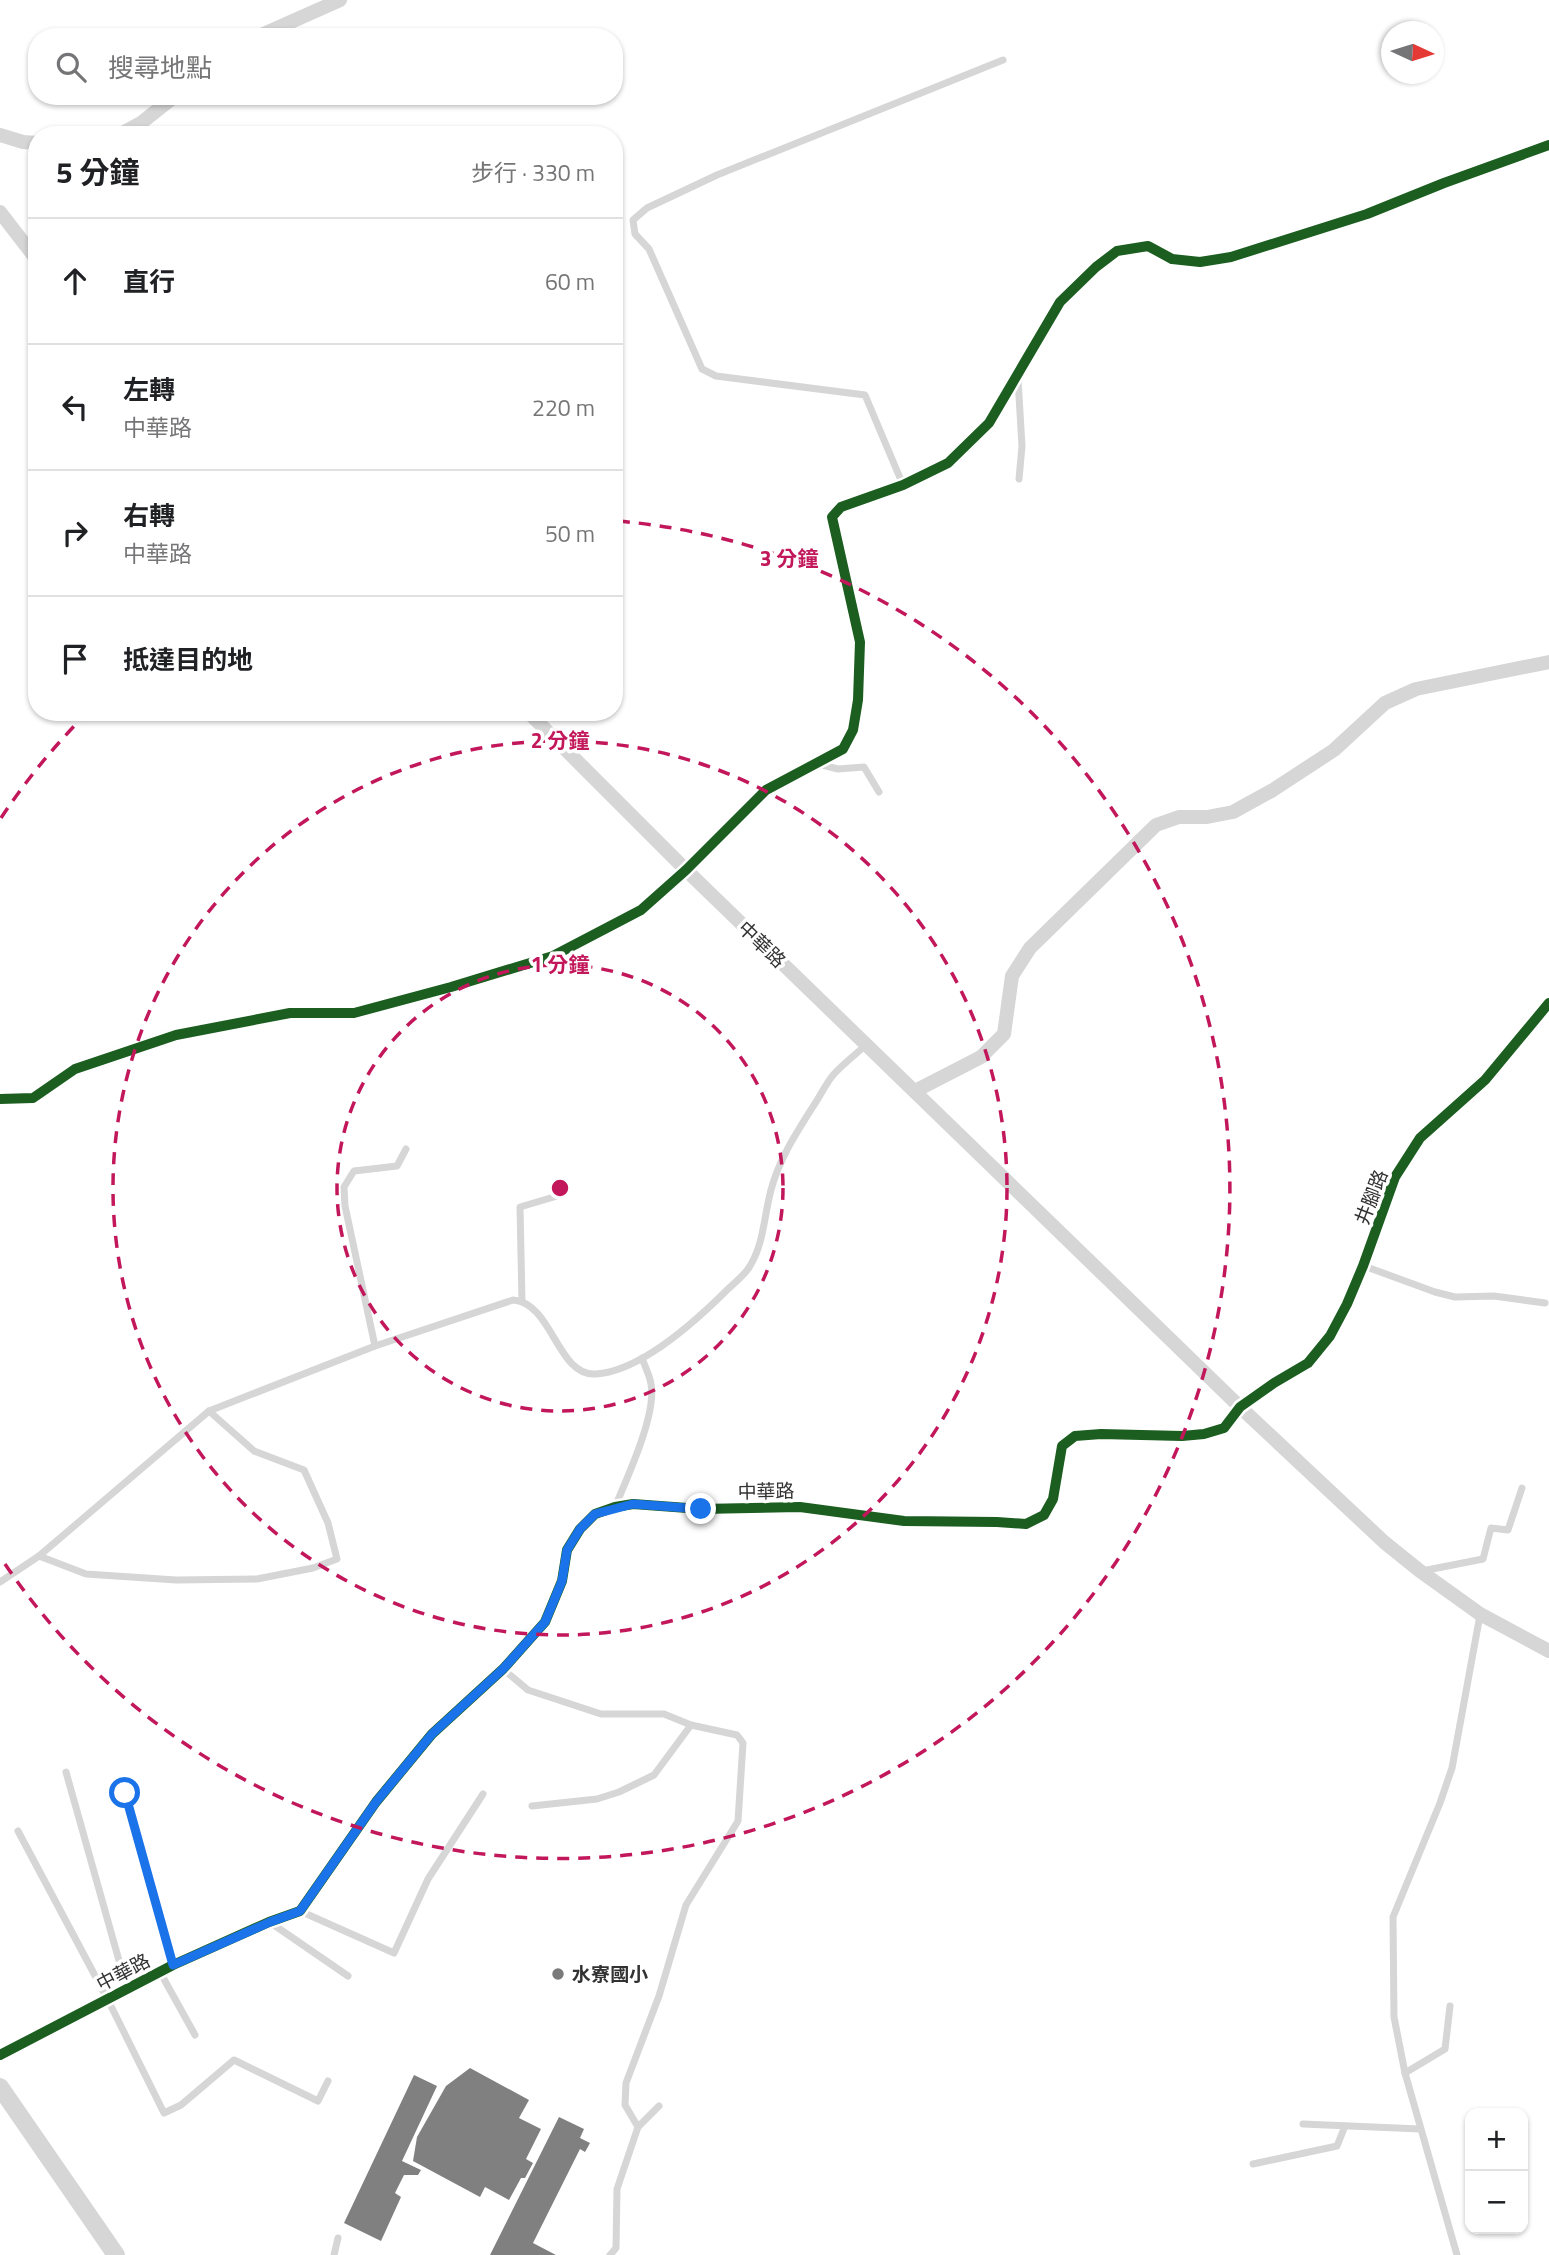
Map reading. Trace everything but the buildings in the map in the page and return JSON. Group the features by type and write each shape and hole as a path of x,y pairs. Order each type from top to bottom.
{"street":[{"path":"277,28 341,0"},
{"path":"134,126 163,105"},
{"path":"0,135 28,143"},
{"path":"0,1099 33,1098 75,1069 177,1035 290,1013 354,1013 451,987 553,956 641,910 686,870 766,790 843,749 853,730 858,700 860,642 832,517 841,507 903,485 948,463 989,424 1060,302 1096,267 1117,251 1148,247 1172,258 1200,262 1231,257 1367,214 1549,145"},
{"path":"0,212 28,248"},
{"path":"915,1091 981,1057 1004,1034 1012,975 1030,948 1156,825 1180,817 1207,817 1233,812 1273,790 1334,750 1385,703 1416,690 1549,662"},
{"name":"中華路","path":"0,2055 166,1968 300,1911 376,1802 432,1734 503,1669 545,1622 562,1581 567,1550 580,1529 595,1514 633,1504 701,1509 800,1507 904,1521 1026,1524 1044,1515 1053,1499 1062,1446 1075,1436 1203,1434 1224,1428 1240,1407 686,870 537,721"},
{"name":"井腳路","path":"1240,1407 1308,1363 1330,1336 1363,1265 1395,1177 1420,1138 1485,1080 1549,1003"},
{"path":"1240,1407 1384,1542 1420,1571 1480,1614 1549,1651"},
{"path":"0,2087 116,2255"}],"lane":[{"path":"903,485 865,395 716,376 702,369 649,249 635,234 633,220 647,208 717,175 1003,60"},
{"path":"1018,375 1022,446 1019,479"},
{"path":"813,763 838,769 864,767 879,792"},
{"path":"0,1582 39,1556 209,1411 375,1346 513,1300 522,1301 538,1313 572,1364 582,1373 596,1374 642,1358 696,1322 749,1268 760,1243 771,1188 788,1146 834,1075 866,1045"},
{"path":"375,1346 345,1206 344,1187 354,1171 397,1166 406,1149"},
{"path":"522,1301 520,1208 564,1194"},
{"path":"1363,1265 1455,1297 1494,1296 1545,1303"},
{"path":"615,1507 637,1452 652,1404 652,1385 642,1358"},
{"path":"39,1556 86,1574 176,1580 257,1579 313,1568 337,1559 328,1523 304,1470 254,1451 209,1411"},
{"path":"1420,1571 1483,1559 1491,1528 1508,1530 1522,1488"},
{"path":"1457,2255 1405,2073 1394,2017 1393,1917 1452,1768 1480,1614"},
{"path":"503,1669 528,1690 601,1714 664,1714 691,1725 737,1735 743,1743 738,1821 686,1905 659,1996 626,2083 625,2105 638,2127"},
{"path":"532,1806 597,1799 654,1775 691,1725"},
{"path":"66,1772 127,1989"},
{"path":"125,1793 166,1968 195,2035"},
{"path":"300,1911 394,1953 428,1879 483,1794"},
{"path":"18,1831 108,2000 164,2113 181,2105 234,2060 318,2101 328,2081"},
{"path":"270,1922 348,1976"},
{"path":"1405,2073 1445,2049 1451,2006"},
{"path":"610,2255 616,2248 617,2189 638,2127 659,2106"},
{"path":"1303,2124 1420,2129"},
{"path":"1253,2164 1337,2146 1345,2126"},
{"path":"334,2255 338,2238"}],"cycle path":[{"path":"0,1099 33,1098 75,1069 176,1035 290,1013 354,1013 451,987 553,956 641,910 686,870 766,790 843,749 853,730 858,700 860,642 832,517 841,507 903,485 948,463 989,423 1060,302 1096,267 1117,251 1148,246 1172,259 1200,262 1231,257 1367,214 1549,145"},
{"path":"0,2055 173,1965 300,1911 376,1802 432,1734 503,1669 545,1622 562,1581 567,1550 580,1529 595,1514 633,1504 701,1509 800,1507 904,1521 1026,1524 1044,1515 1053,1499 1062,1446 1075,1436 1182,1436 1204,1434 1224,1428 1240,1407 1308,1363 1330,1336 1363,1266 1395,1177 1420,1138 1485,1080 1549,1003"}],"place":[{"name":"水寮國小","path":"558,1974"}],"route":[{"path":"125,1793 173,1965 300,1911 376,1802 432,1734 503,1669 545,1622 562,1581 567,1550 580,1529 595,1514 633,1504 701,1509"}]}
